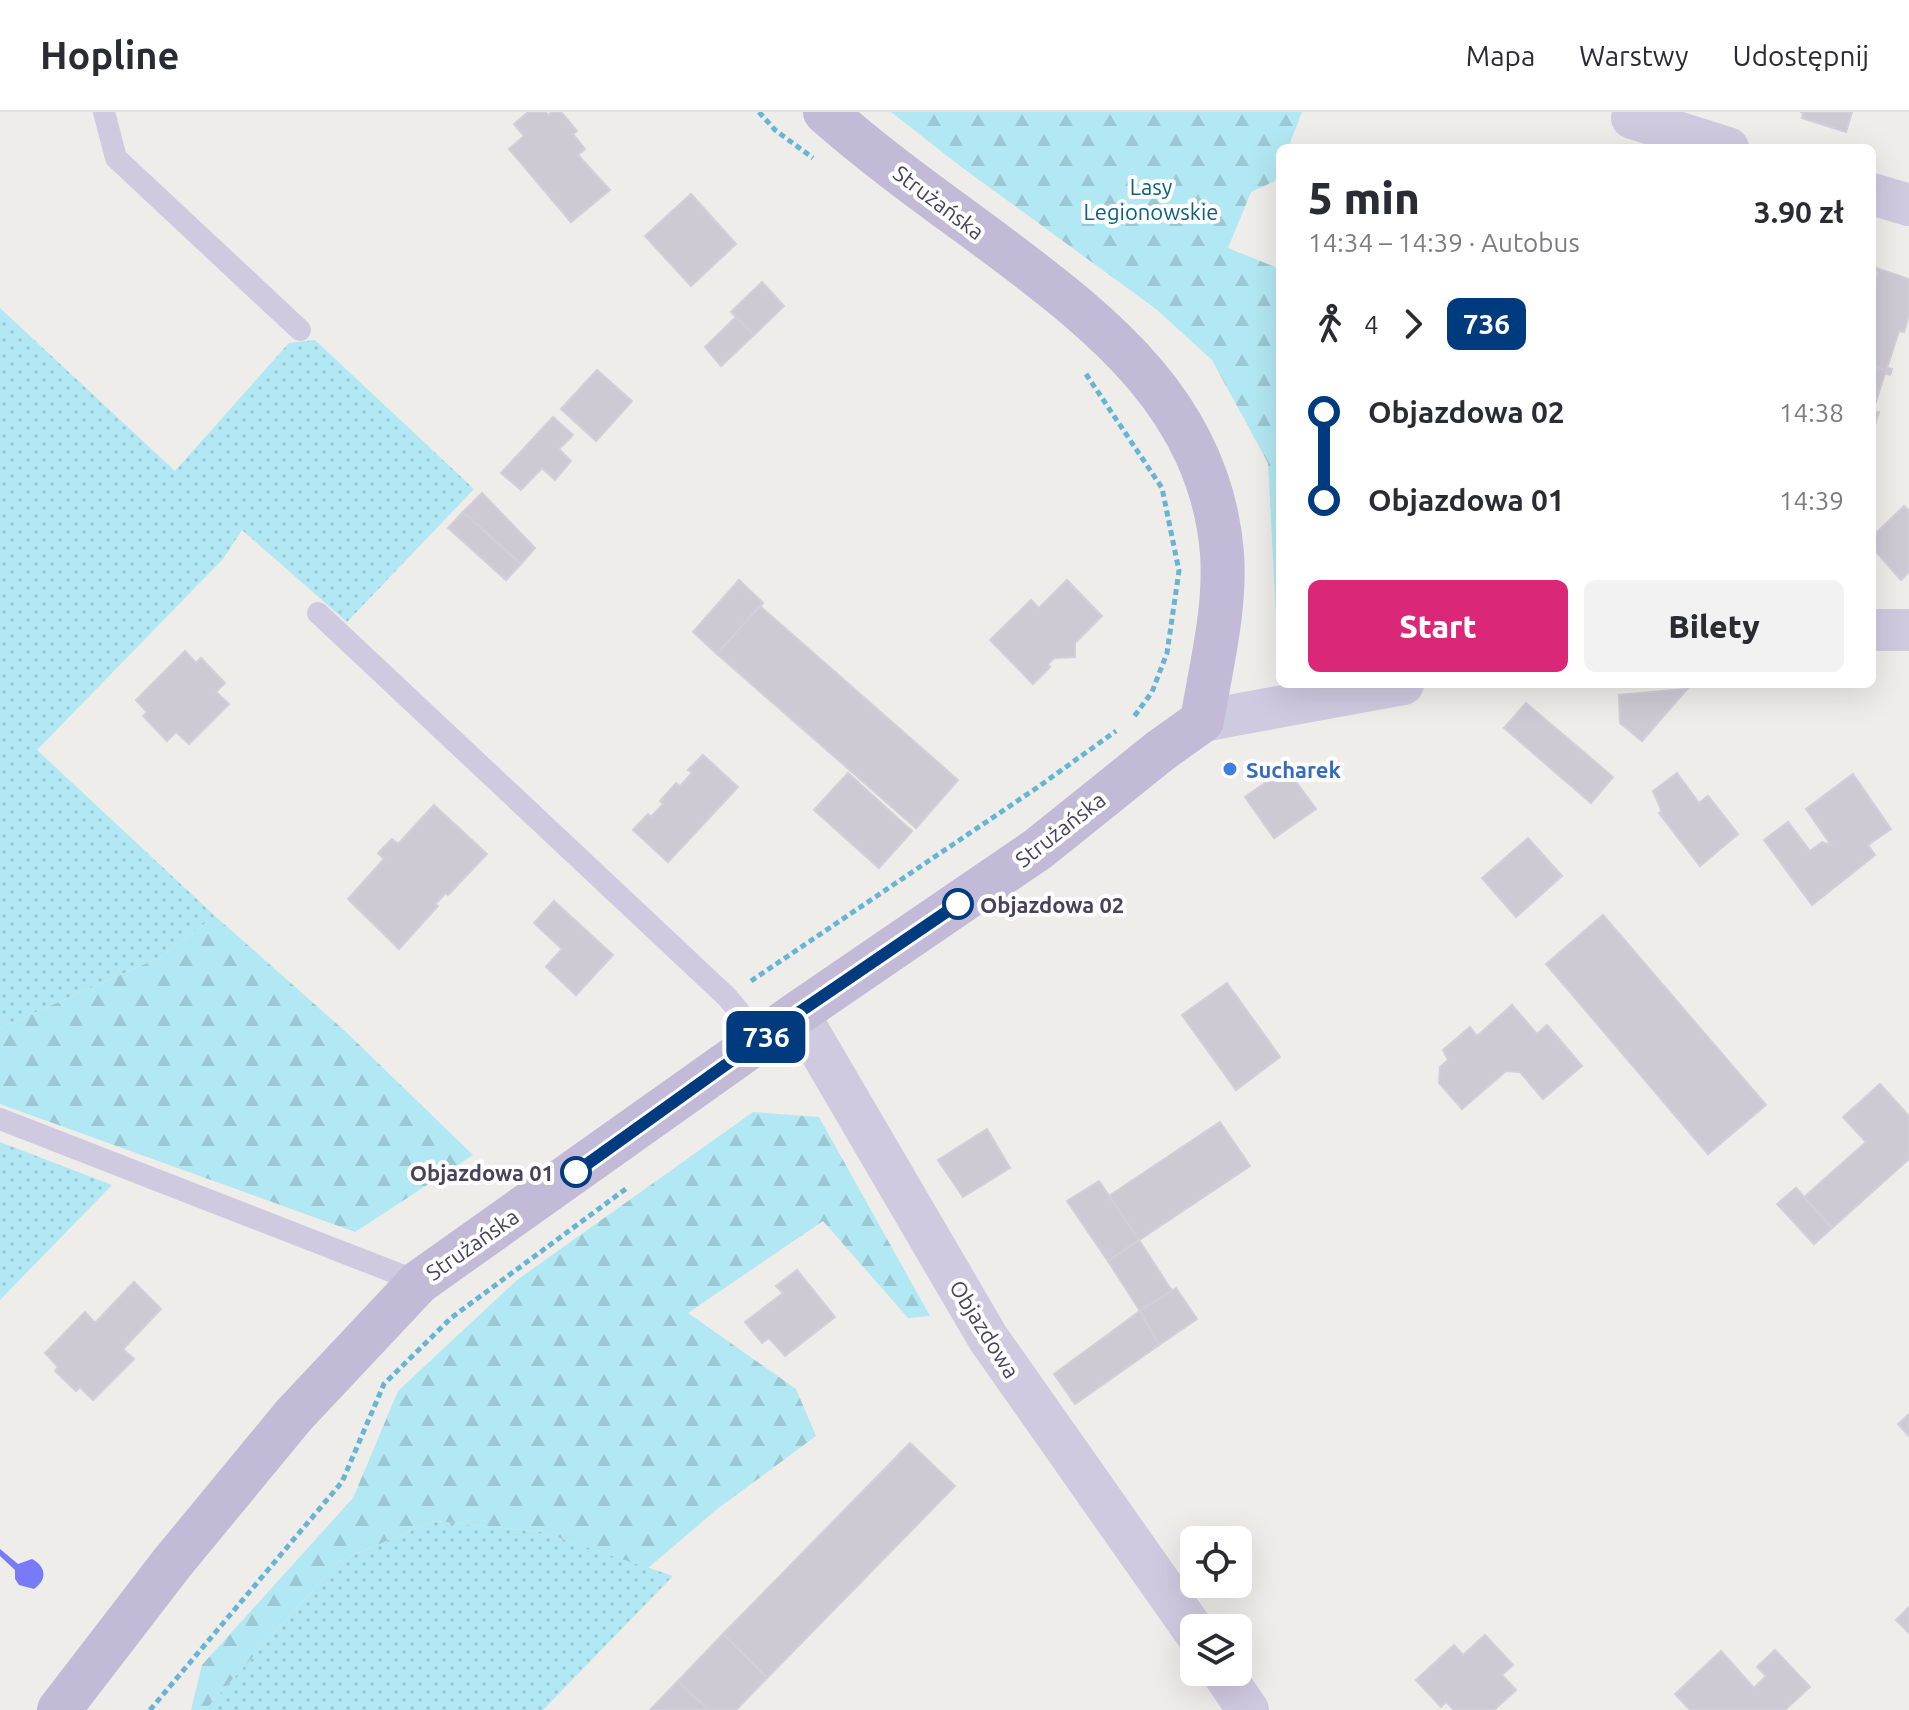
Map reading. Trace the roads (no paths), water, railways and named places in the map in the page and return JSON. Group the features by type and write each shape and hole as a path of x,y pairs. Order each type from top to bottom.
{"main road":[{"name":"Strużańska","path":"59,1710 172,1563 294,1415 419,1282 798,1013 1038,849 1202,721 1222,594 1222,552 1202,469 1183,427 1155,384 1109,334 1039,277 858,141 825,112"}],"street":[{"path":"1630,126 1710,144"},
{"path":"1876,195 1909,205"},
{"path":"1876,630 1909,630"},
{"path":"1202,721 1381,688"},
{"name":"Objazdowa","path":"798,1013 988,1338 1182,1614"},
{"path":"1232,1686 1248,1710"}],"lane":[{"path":"104,112 116,158 300,330"},
{"path":"318,613 727,997 762,1039"},
{"path":"0,1119 419,1282"}],"place":[{"name":"Sucharek","path":"1230,769"},
{"name":"Objazdowa 02","path":"958,904"},
{"name":"Objazdowa 01","path":"576,1172"}],"park label":[{"name":"Lasy Legionowskie","path":"1151,198"}]}
